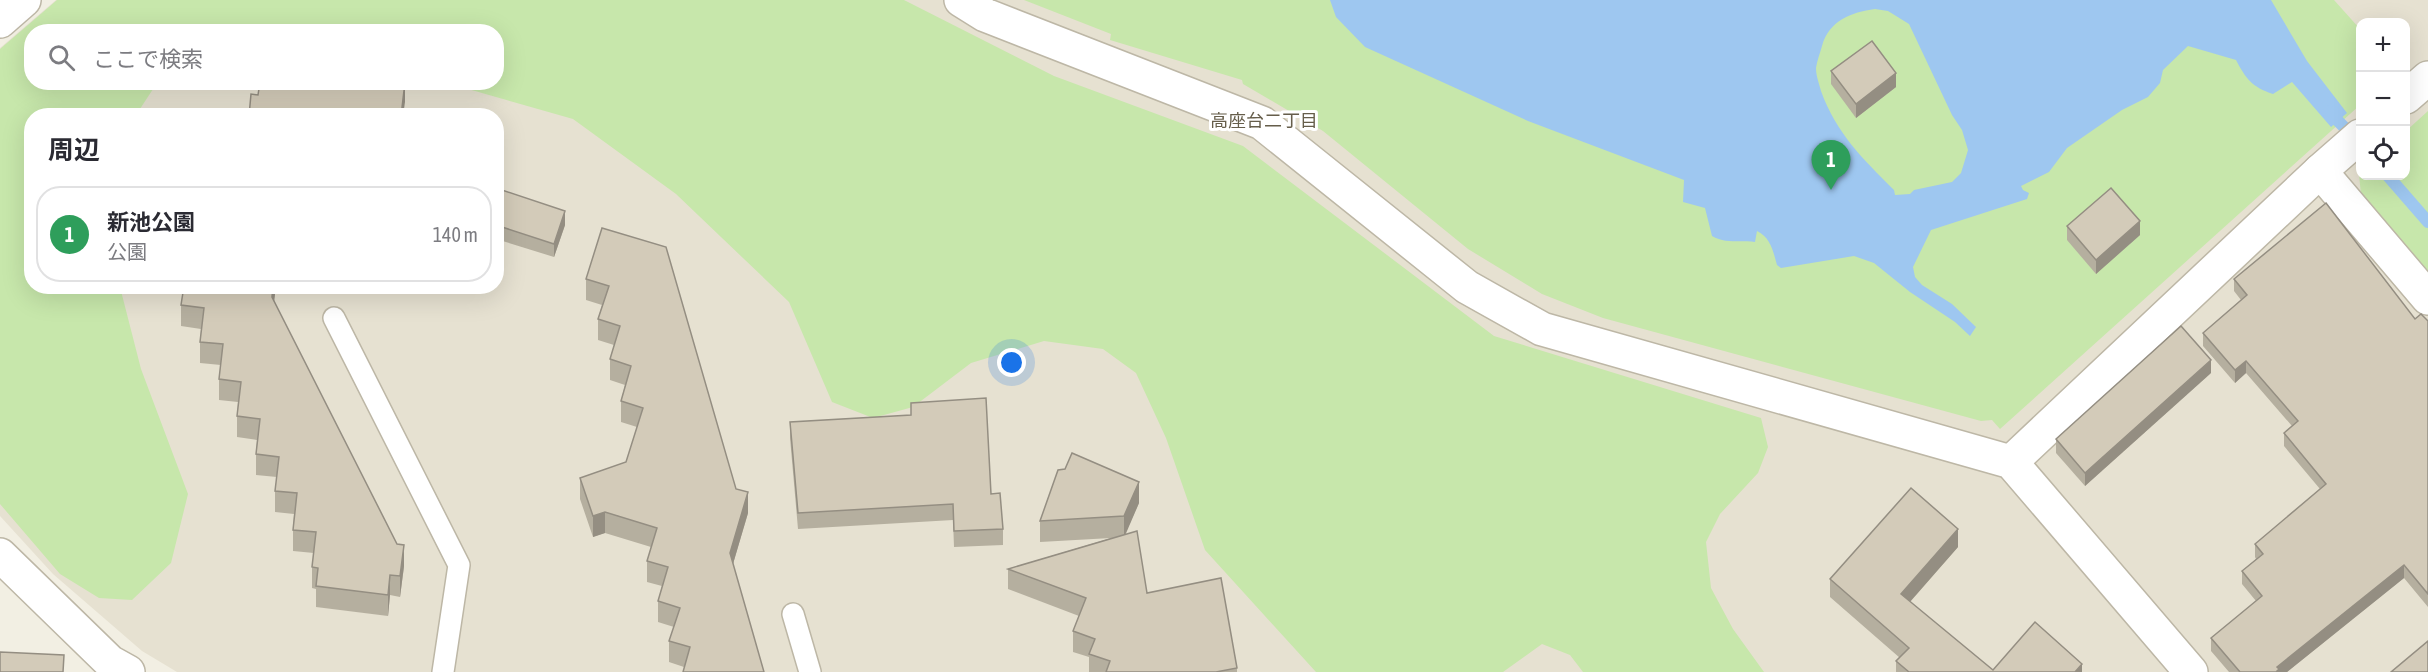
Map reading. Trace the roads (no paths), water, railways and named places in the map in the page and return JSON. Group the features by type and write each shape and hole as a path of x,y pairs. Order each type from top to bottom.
{"street":[{"path":"0,21 24,0"},
{"path":"961,0 985,15 1262,123 1467,287 1542,329 2011,462 2191,672"},
{"path":"2410,94 2428,78"},
{"path":"2011,462 2319,171 2356,140"},
{"path":"2319,171 2428,298"},
{"path":"0,555 116,669"}],"lane":[{"path":"334,318 459,565 443,672"},
{"path":"793,614 810,672"}],"water":[{"path":"1330,0 2271,0 2307,61 2347,113 2331,127 2292,82 2273,94 2250,82 2236,60 2188,46 2163,70 2160,83 2148,97 2122,110 2067,148 2049,172 2021,186 2029,193 2027,199 1931,230 1913,267 1915,277 1922,285 1952,304 1976,327 1970,336 1955,322 1910,292 1874,263 1854,256 1781,268 1777,265 1768,241 1757,231 1755,242 1727,241 1712,236 1705,208 1683,202 1684,180 1528,121 1365,47 1336,17","holes":["1875,9 1888,11 1909,24 1952,115 1962,130 1968,150 1961,173 1952,182 1914,190 1910,194 1895,195 1894,190 1852,145 1827,106 1816,71 1825,37 1836,24 1850,15"]}],"waterway":[{"path":"2328,111 2356,139"},
{"path":"2391,180 2428,222"}],"place":[{"name":"新池公園","path":"1831,190"}],"district":[{"name":"高座台二丁目","path":"1264,121"}]}
